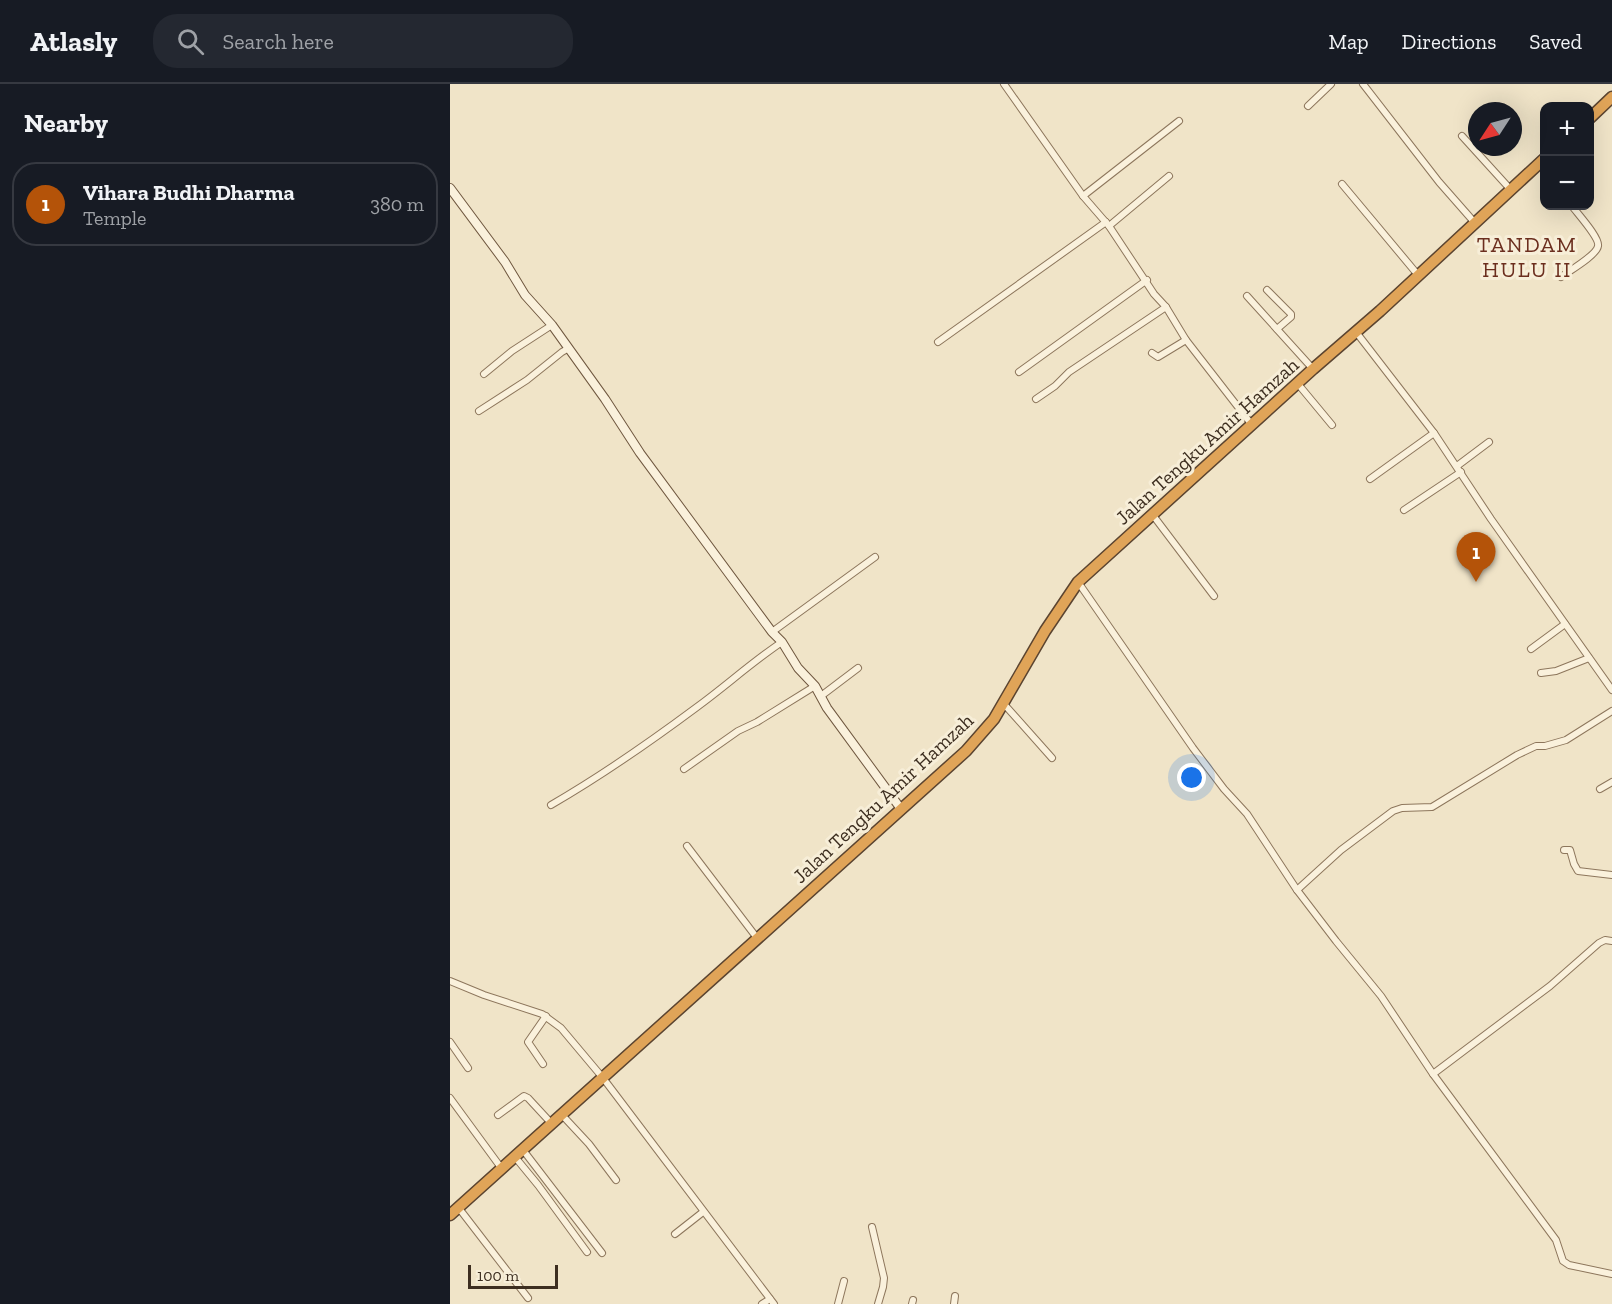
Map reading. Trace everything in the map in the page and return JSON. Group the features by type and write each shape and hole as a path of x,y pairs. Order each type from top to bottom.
{"highway":[{"path":"1594,114 1612,97"},
{"name":"Jalan Tengku Amir Hamzah","path":"454,1211 966,751 989,726 1078,582 1511,190 1540,167"}],"street":[{"path":"1004,84 1083,196 1107,224 1147,280 1186,340 1252,426"},
{"path":"1308,106 1331,84"},
{"path":"1363,84 1438,182 1475,223"},
{"path":"1083,196 1179,122"},
{"path":"1462,136 1511,190"},
{"path":"938,342 1107,224 1169,176"},
{"path":"1342,184 1418,275"},
{"path":"450,188 505,262 525,295 569,348 640,453 772,632 782,642 798,668 815,686 901,808"},
{"path":"1561,277 1598,248 1594,235 1575,210"},
{"path":"1019,372 1147,280"},
{"path":"1267,290 1291,314 1291,317 1277,329"},
{"path":"1246,296 1313,369"},
{"path":"1036,399 1055,386 1069,372 1166,307"},
{"path":"484,374 512,351 552,325"},
{"path":"1356,332 1434,433 1612,690"},
{"path":"1152,353 1158,357 1186,340"},
{"path":"479,411 527,380 569,348"},
{"path":"1298,384 1332,425"},
{"path":"1370,479 1434,433"},
{"path":"1404,510 1459,469 1490,442"},
{"path":"1152,514 1214,596"},
{"path":"772,632 875,557"},
{"path":"1078,582 1193,748 1224,789 1247,814 1297,890 1381,996 1433,1074 1556,1240 1563,1261 1569,1265 1612,1274"},
{"path":"1531,649 1565,624"},
{"path":"551,805 600,776 695,708 754,660 782,642"},
{"path":"1541,673 1556,671 1589,658"},
{"path":"821,696 858,668"},
{"path":"684,769 738,731 757,722 815,686"},
{"path":"1003,703 1052,758"},
{"path":"1297,890 1341,850 1393,811 1402,808 1432,807 1517,755 1536,746 1566,740 1612,711"},
{"path":"1600,789 1612,782"},
{"path":"687,846 757,938"},
{"path":"1564,850 1571,851 1578,871 1612,875"},
{"path":"1433,1074 1550,986 1599,943 1612,940"},
{"path":"450,981 544,1015 561,1028 603,1078 772,1301 762,1304"},
{"path":"543,1064 528,1042 544,1015"},
{"path":"450,1042 468,1068"},
{"path":"498,1115 524,1096 552,1124"},
{"path":"450,1098 502,1169"},
{"path":"562,1115 589,1144 616,1180"},
{"path":"519,1154 587,1252"},
{"path":"519,1154 602,1253"},
{"path":"454,1211 528,1298"},
{"path":"675,1234 703,1212"},
{"path":"872,1227 884,1278 878,1304"},
{"path":"838,1304 844,1281"},
{"path":"954,1304 955,1296"}],"place":[{"name":"Vihara Budhi Dharma","path":"1476,582"}],"district":[{"name":"TANDAM HULU II","path":"1527,256"}]}
